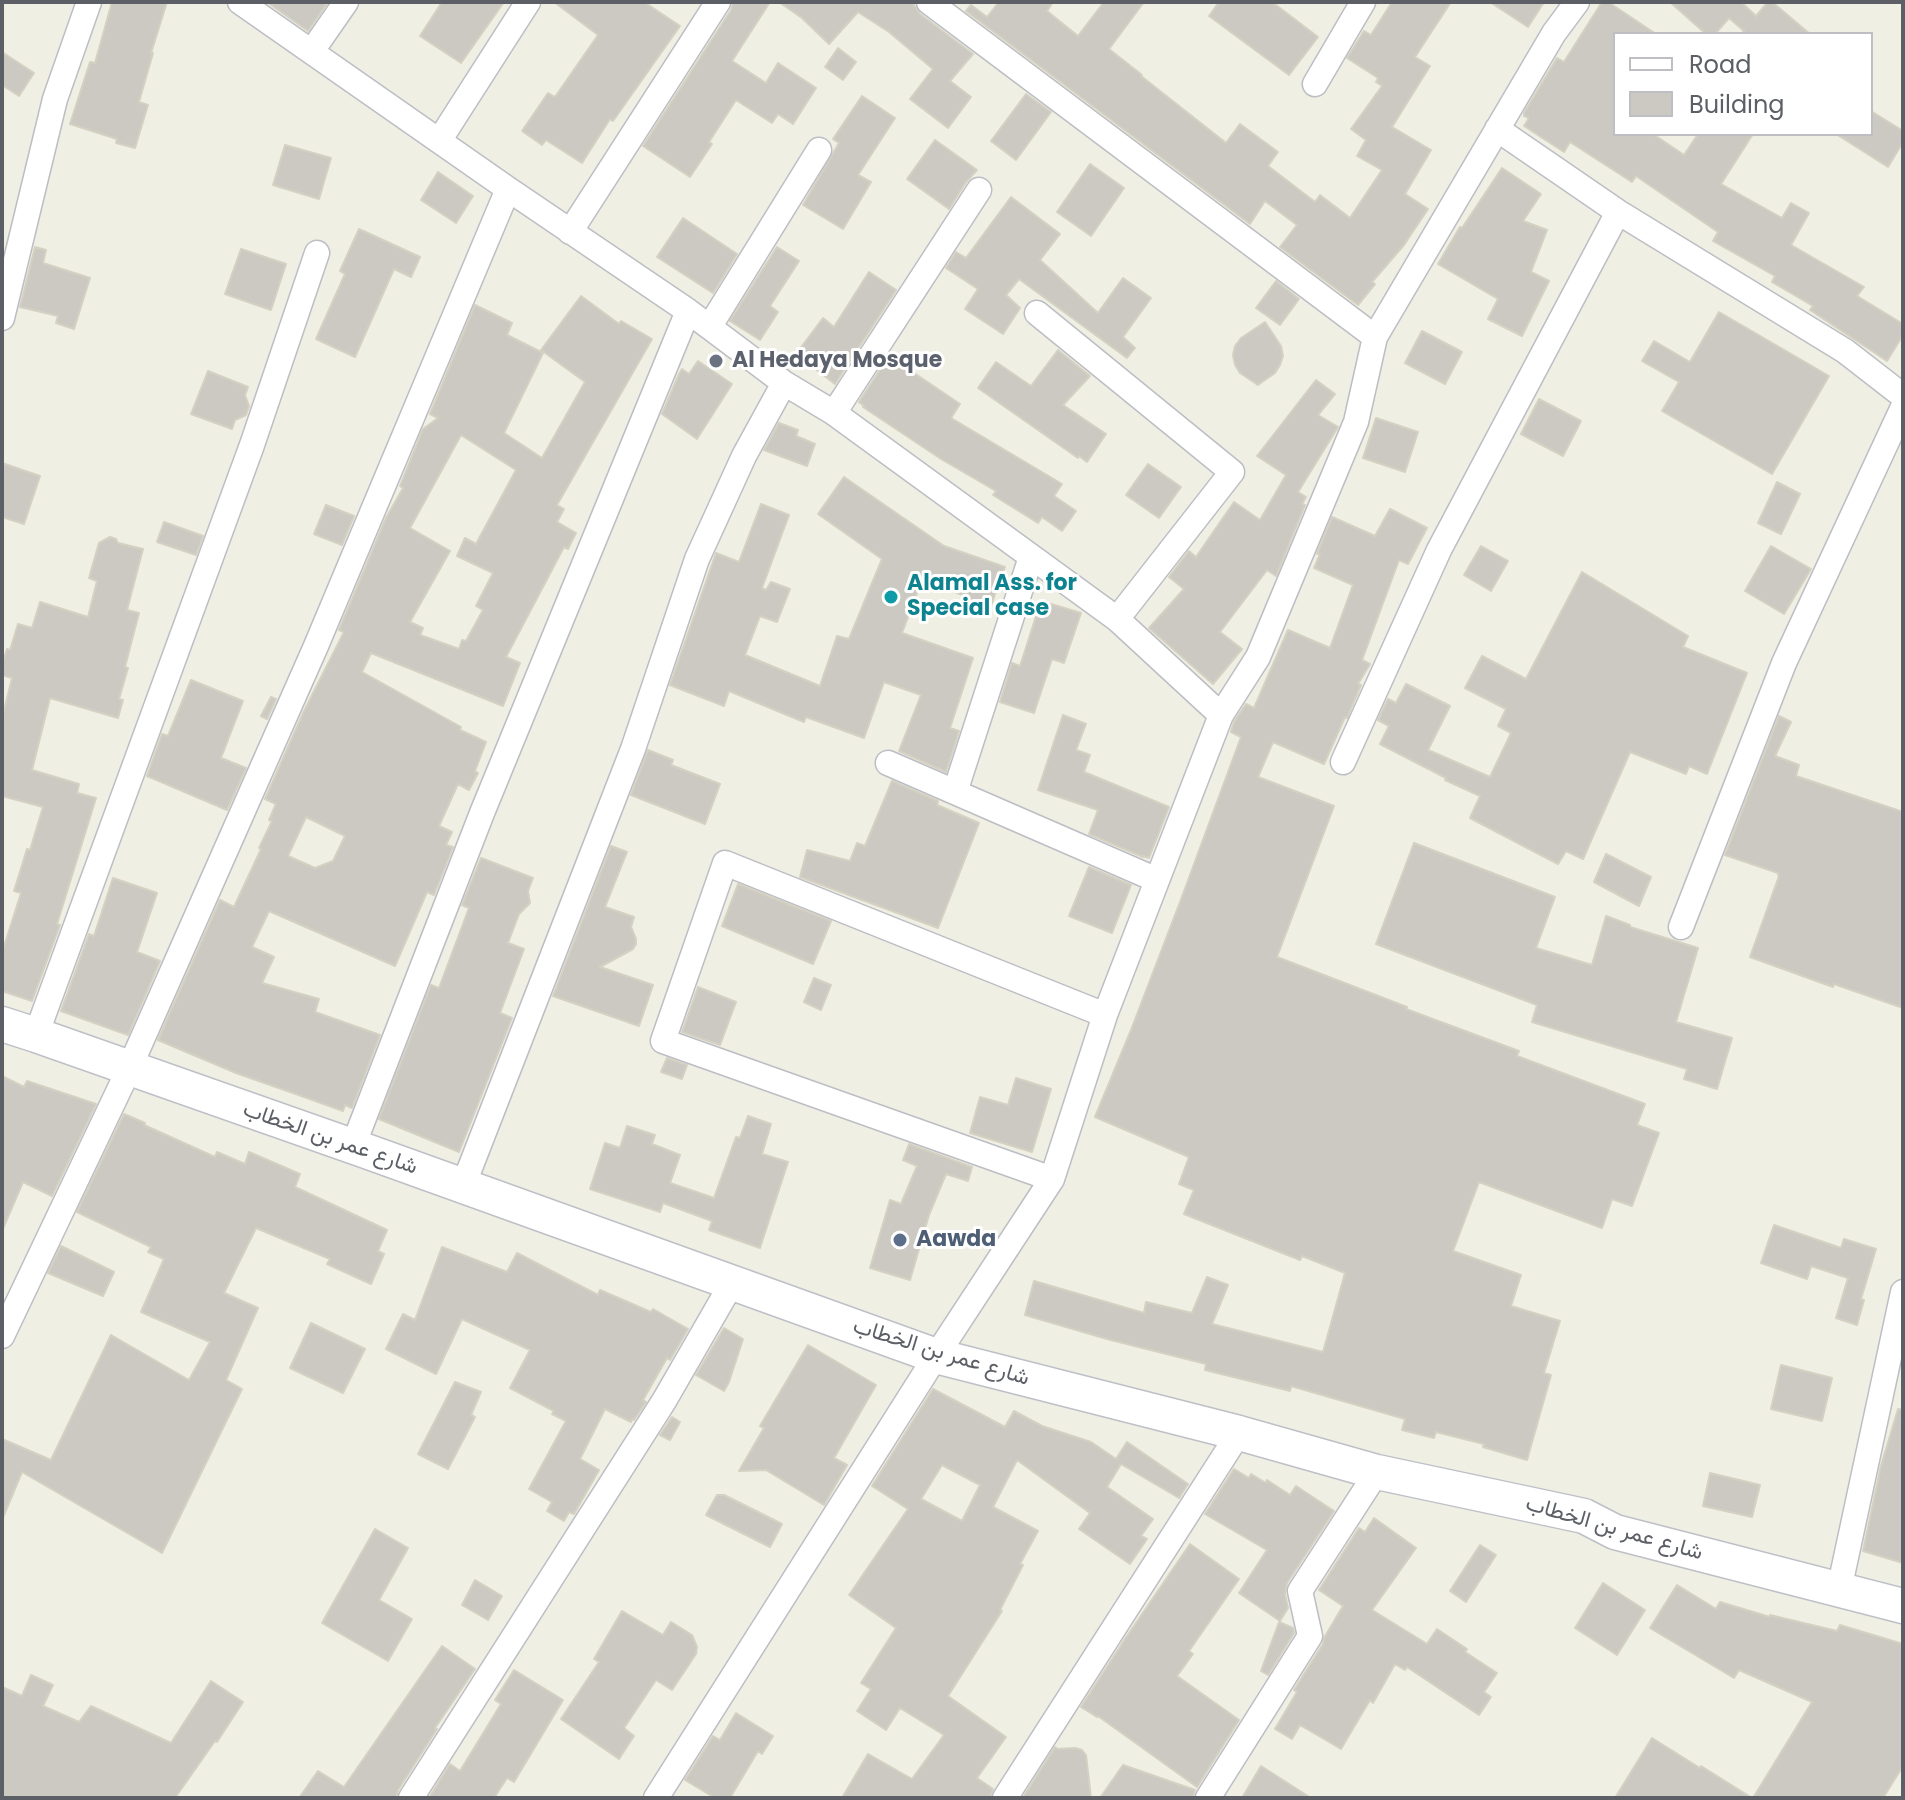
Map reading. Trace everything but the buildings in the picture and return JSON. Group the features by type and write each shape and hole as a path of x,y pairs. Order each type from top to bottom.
{"main road":[{"name":"شارع عمر بن الخطاب","path":"2,1024 353,1146 936,1356 1239,1433 1377,1472 1584,1516 1615,1532 1903,1606"}],"street":[{"path":"2,318 55,99 89,2"},
{"path":"240,2 710,326 784,383 834,413 1117,619 1221,715"},
{"path":"312,51 346,2"},
{"path":"439,141 528,2"},
{"path":"570,232 718,2"},
{"path":"929,2 1375,337"},
{"path":"1315,84 1363,2"},
{"path":"656,1798 1052,1179 1105,1015 1221,715 1258,657 1356,422 1375,337 1554,33 1577,2"},
{"path":"1497,129 1618,212 1845,351 1903,396"},
{"path":"710,326 819,150"},
{"path":"2,1336 129,1069 316,646 508,189"},
{"path":"834,413 979,190"},
{"path":"1343,762 1439,550 1618,212"},
{"path":"36,1035 252,445 317,253"},
{"path":"353,1146 482,813 688,311"},
{"path":"1037,313 1232,472 1117,619"},
{"path":"463,1186 633,749 697,559 744,456 784,383"},
{"path":"1681,927 1784,663 1903,407"},
{"path":"955,792 1031,557"},
{"path":"888,763 1157,880"},
{"path":"1052,1179 663,1041 725,863 1105,1015"},
{"path":"411,1798 655,1414 732,1283"},
{"path":"1839,1590 1903,1292"},
{"path":"1005,1798 1239,1433"},
{"path":"1208,1798 1310,1636 1300,1591 1377,1472"}],"place":[{"name":"Al Hedaya Mosque","path":"716,361"},
{"name":"Alamal Ass. for Special case","path":"891,597"},
{"name":"Aawda","path":"900,1240"}]}
